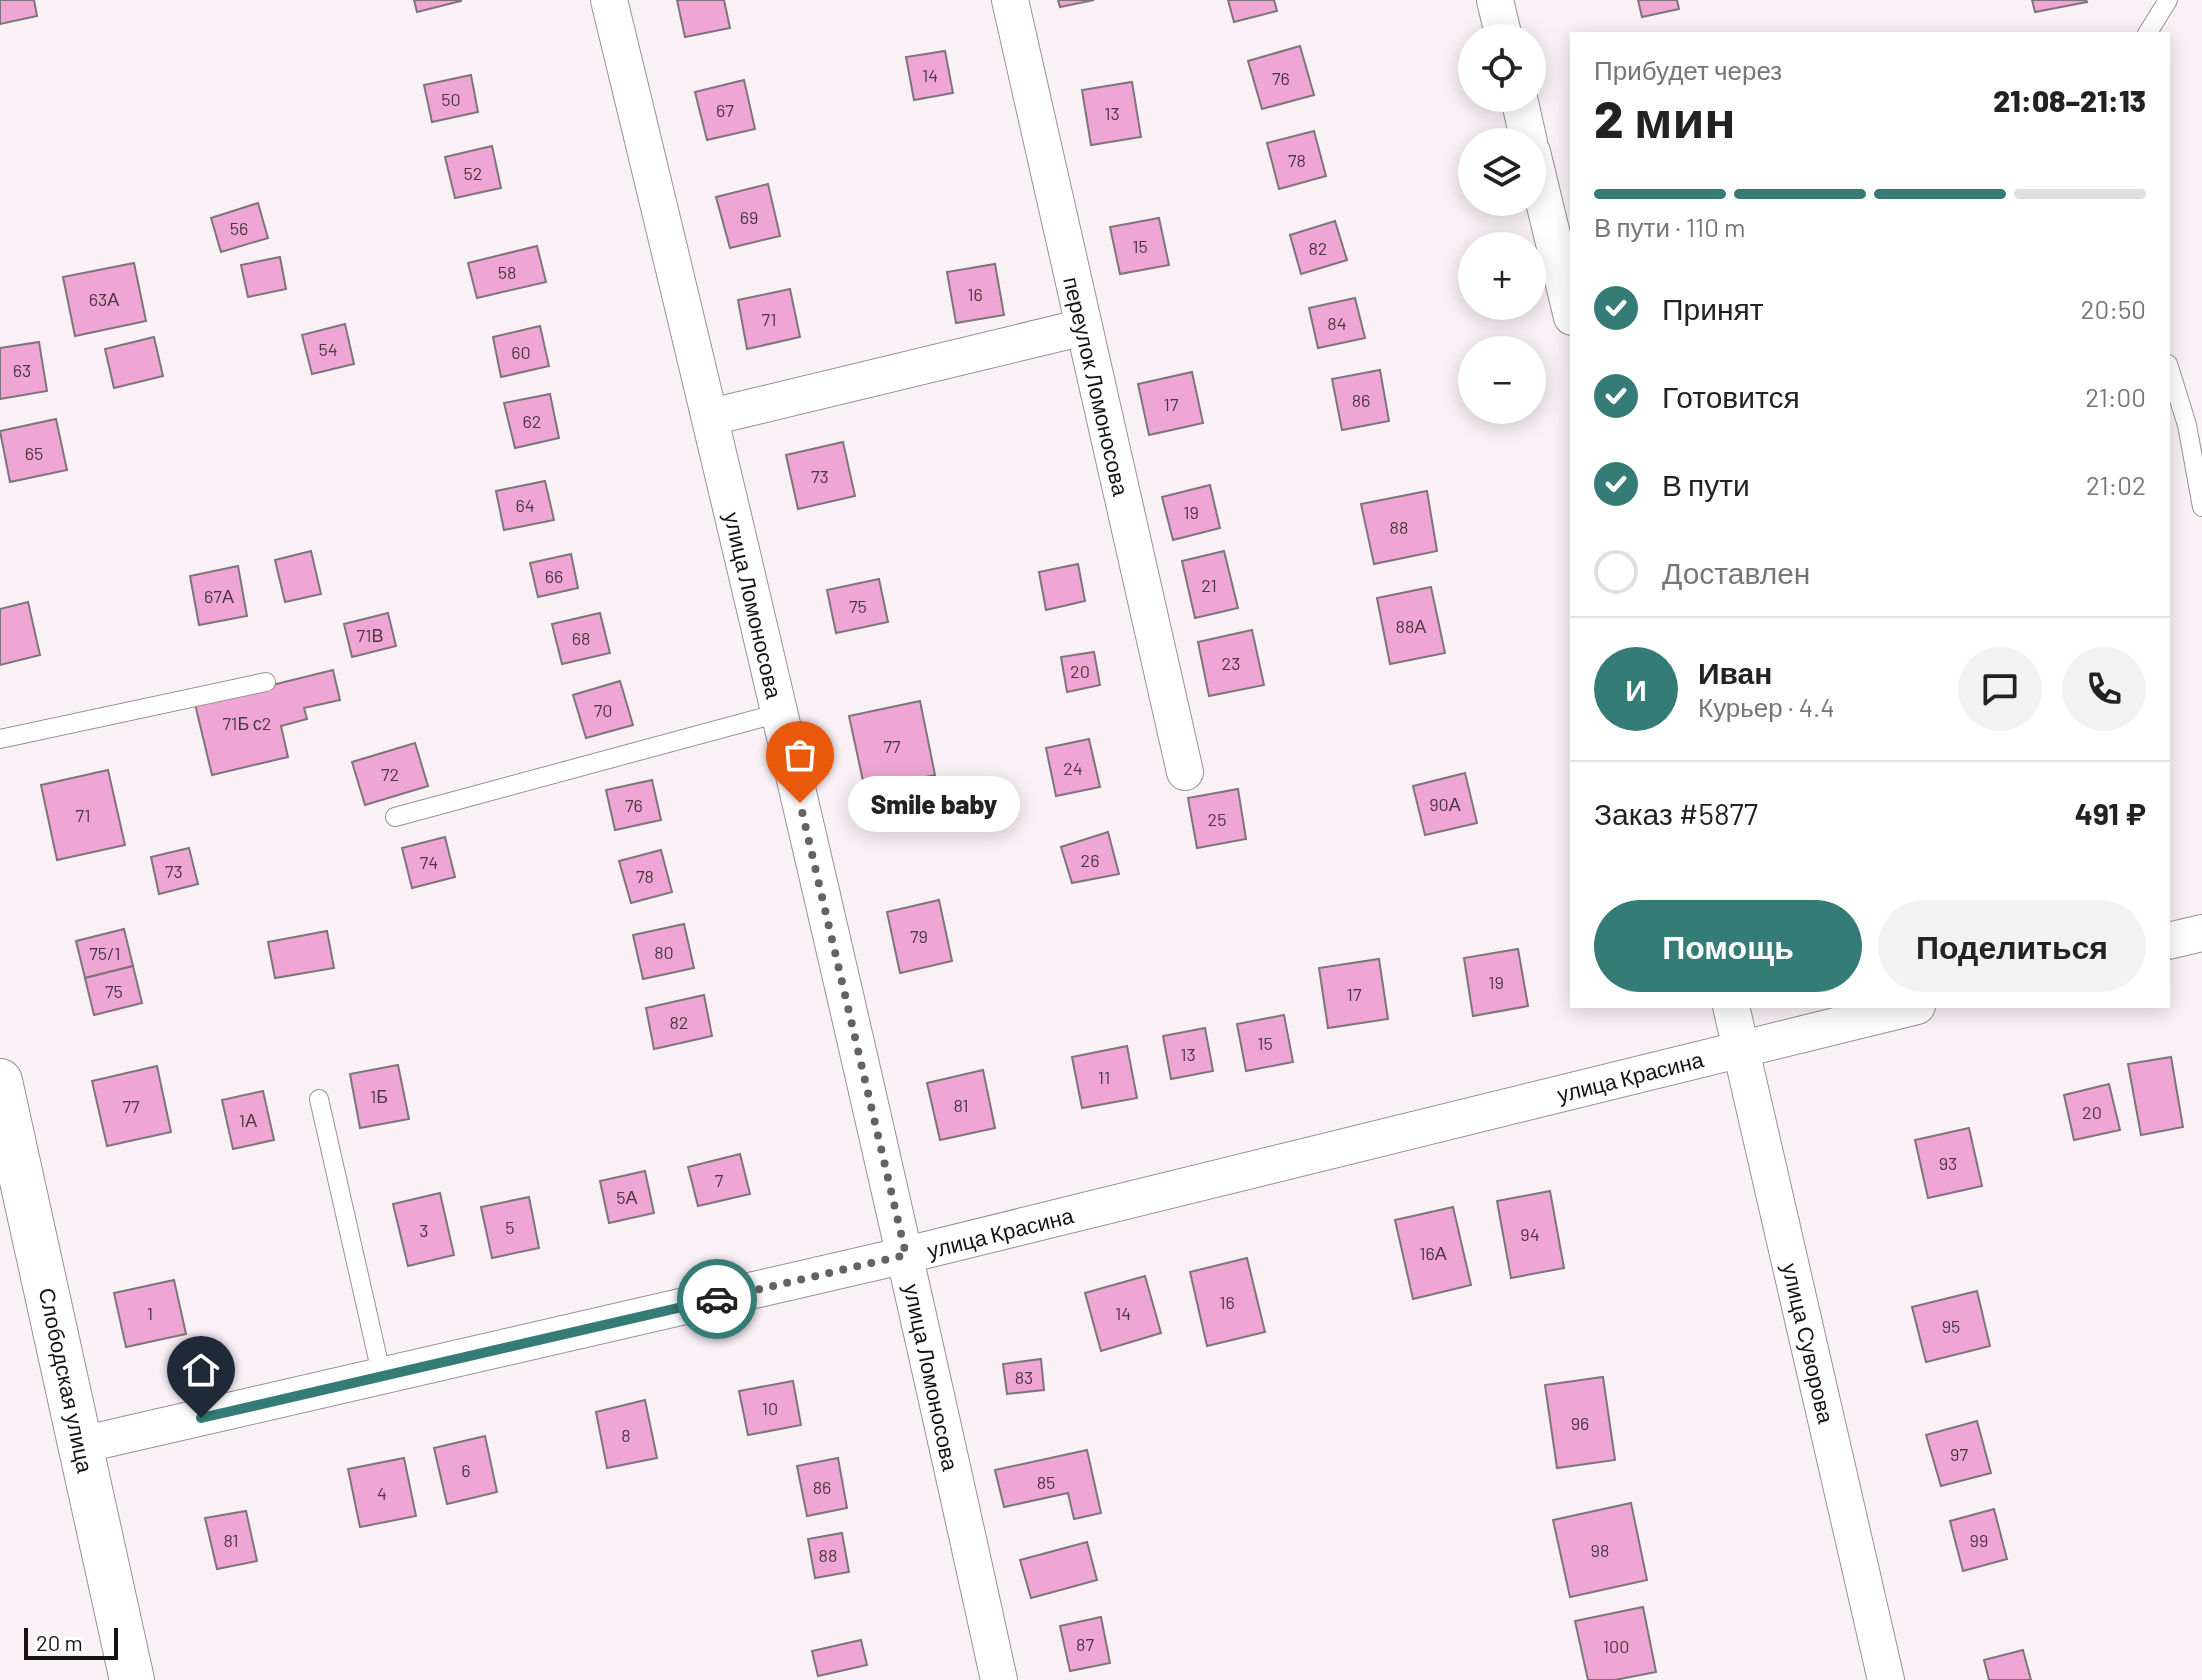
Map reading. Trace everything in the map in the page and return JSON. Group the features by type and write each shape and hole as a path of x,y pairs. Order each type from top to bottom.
{"street":[{"name":"улица Ломоносова","path":"609,0 711,417 906,1255 999,1680"},
{"name":"переулок Ломоносова","path":"1010,0 1185,772"},
{"path":"1495,0 1501,24"},
{"path":"1546,210 1570,309"},
{"path":"711,417 1084,327"},
{"path":"2170,941 2202,933"},
{"name":"улица Суворова","path":"1731,1008 1886,1680"},
{"name":"улица Красина","path":"81,1445 906,1255 1909,1008"},
{"name":"Слободская улица","path":"0,1081 13,1198 81,1445 132,1680"}],"lane":[{"path":"2148,32 2168,0"},
{"path":"2170,370 2187,425 2202,507"},
{"path":"0,739 266,682"},
{"path":"395,817 779,713"},
{"path":"319,1099 382,1377"}],"building":[{"path":"0,0 34,0 37,16 0,24"},
{"path":"414,0 461,0 461,1 417,12"},
{"path":"677,0 724,0 730,28 685,37"},
{"path":"1058,0 1094,0 1060,7"},
{"path":"1228,0 1274,0 1277,11 1234,22"},
{"path":"1638,0 1677,0 1679,9 1642,17"},
{"path":"2032,0 2086,0 2087,2 2035,12"},
{"path":"1300,46 1314,95 1262,109 1248,61"},
{"path":"945,51 953,93 914,100 906,57"},
{"path":"471,75 478,112 432,122 424,85"},
{"path":"744,80 755,129 707,140 695,92"},
{"path":"1132,82 1141,137 1091,145 1082,90"},
{"path":"1314,131 1326,176 1279,189 1267,143"},
{"path":"492,146 501,188 455,198 445,157"},
{"path":"768,184 780,236 730,248 716,197"},
{"path":"258,203 268,238 221,252 211,218"},
{"path":"1159,218 1169,265 1120,274 1110,227"},
{"path":"1335,221 1347,260 1301,274 1290,235"},
{"path":"537,246 546,282 477,298 468,263"},
{"path":"280,257 286,289 248,297 241,265"},
{"path":"134,263 146,321 75,336 63,277"},
{"path":"995,264 1004,315 956,323 947,272"},
{"path":"790,289 800,337 747,349 738,300"},
{"path":"1355,298 1365,338 1318,348 1309,308"},
{"path":"345,324 354,364 312,374 302,335"},
{"path":"540,326 549,366 501,377 493,337"},
{"path":"154,337 163,376 114,388 105,349"},
{"path":"39,342 47,391 0,399 0,348"},
{"path":"1380,370 1389,421 1342,430 1332,379"},
{"path":"1192,372 1203,423 1149,435 1138,384"},
{"path":"550,394 559,438 515,448 504,403"},
{"path":"56,419 67,470 10,482 0,431"},
{"path":"843,442 855,496 798,509 786,455"},
{"path":"545,481 554,520 504,530 496,491"},
{"path":"1210,485 1220,528 1173,540 1162,497"},
{"path":"1427,491 1437,551 1374,564 1361,504"},
{"path":"311,551 321,594 285,602 275,560"},
{"path":"1224,551 1238,608 1195,618 1182,561"},
{"path":"571,554 578,588 538,597 530,563"},
{"path":"1078,564 1085,601 1046,610 1039,572"},
{"path":"238,566 247,616 199,625 190,576"},
{"path":"879,579 888,622 836,633 827,590"},
{"path":"1431,587 1445,653 1390,664 1377,598"},
{"path":"28,602 40,655 0,665 0,609"},
{"path":"388,613 396,646 352,657 344,624"},
{"path":"600,613 610,653 562,664 552,624"},
{"path":"1252,630 1264,685 1209,696 1198,642"},
{"path":"1094,652 1100,685 1067,692 1061,657"},
{"path":"333,670 340,700 304,708 307,719 281,726 288,757 212,775 195,704"},
{"path":"620,681 633,725 586,738 573,695"},
{"path":"920,701 935,775 865,790 849,716"},
{"path":"1089,739 1100,787 1056,796 1046,748"},
{"path":"415,743 428,786 365,805 352,762"},
{"path":"108,770 125,845 57,860 41,785"},
{"path":"1465,773 1477,823 1425,835 1413,786"},
{"path":"652,780 661,820 615,830 606,790"},
{"path":"1238,789 1246,839 1197,848 1188,798"},
{"path":"1108,832 1119,874 1072,883 1061,847"},
{"path":"445,837 455,877 412,888 402,848"},
{"path":"189,848 198,884 159,894 151,857"},
{"path":"661,850 672,892 631,903 619,861"},
{"path":"939,900 952,961 900,973 887,912"},
{"path":"684,924 694,968 643,979 633,935"},
{"path":"124,929 133,966 85,978 76,941"},
{"path":"327,931 334,968 275,978 268,942"},
{"path":"1518,949 1528,1006 1473,1016 1464,958"},
{"path":"1379,959 1388,1019 1328,1028 1319,968"},
{"path":"133,966 142,1003 94,1015 85,978"},
{"path":"704,995 712,1036 654,1049 646,1008"},
{"path":"1284,1015 1293,1062 1246,1071 1237,1024"},
{"path":"1205,1028 1213,1071 1171,1079 1163,1036"},
{"path":"1127,1046 1137,1098 1082,1108 1072,1057"},
{"path":"2171,1057 2183,1127 2141,1135 2128,1064"},
{"path":"398,1065 409,1119 360,1128 350,1074"},
{"path":"157,1066 171,1132 107,1146 92,1081"},
{"path":"983,1070 995,1128 940,1140 927,1083"},
{"path":"2109,1084 2120,1130 2074,1140 2064,1095"},
{"path":"263,1091 274,1140 233,1149 222,1100"},
{"path":"1969,1128 1982,1186 1928,1198 1915,1140"},
{"path":"740,1154 750,1194 698,1206 688,1167"},
{"path":"645,1171 654,1213 609,1223 600,1181"},
{"path":"1550,1191 1564,1268 1511,1278 1497,1201"},
{"path":"440,1193 454,1255 408,1266 393,1204"},
{"path":"529,1197 539,1248 492,1258 481,1207"},
{"path":"1453,1207 1471,1285 1413,1299 1395,1220"},
{"path":"1247,1258 1265,1332 1207,1346 1190,1272"},
{"path":"1145,1276 1161,1333 1101,1351 1085,1293"},
{"path":"174,1280 186,1334 126,1347 114,1293"},
{"path":"1977,1291 1990,1346 1926,1362 1912,1307"},
{"path":"1041,1359 1044,1390 1007,1394 1003,1364"},
{"path":"1603,1377 1615,1460 1557,1468 1545,1385"},
{"path":"793,1381 801,1425 748,1435 739,1391"},
{"path":"645,1400 657,1458 607,1468 596,1412"},
{"path":"1977,1421 1991,1473 1941,1486 1926,1435"},
{"path":"485,1436 497,1492 447,1504 434,1448"},
{"path":"1087,1450 1101,1513 1074,1519 1068,1493 1004,1507 995,1470"},
{"path":"404,1458 416,1516 360,1527 348,1469"},
{"path":"838,1458 847,1508 807,1516 797,1466"},
{"path":"1631,1503 1647,1580 1570,1597 1553,1520"},
{"path":"1994,1509 2007,1559 1963,1571 1950,1521"},
{"path":"246,1511 257,1561 217,1569 205,1518"},
{"path":"842,1533 849,1572 815,1578 808,1539"},
{"path":"1087,1542 1097,1580 1031,1598 1020,1560"},
{"path":"1643,1607 1656,1672 1615,1680 1588,1680 1575,1621"},
{"path":"1101,1617 1110,1663 1070,1671 1060,1626"},
{"path":"861,1640 867,1665 818,1676 812,1651"},
{"path":"2023,1650 2031,1680 1989,1680 1984,1660"}],"way so far":[{"path":"717,1299 906,1255 800,803"}],"place":[{"name":"Smile baby","path":"800,803"}],"route":[{"path":"201,1418 717,1299"}]}
